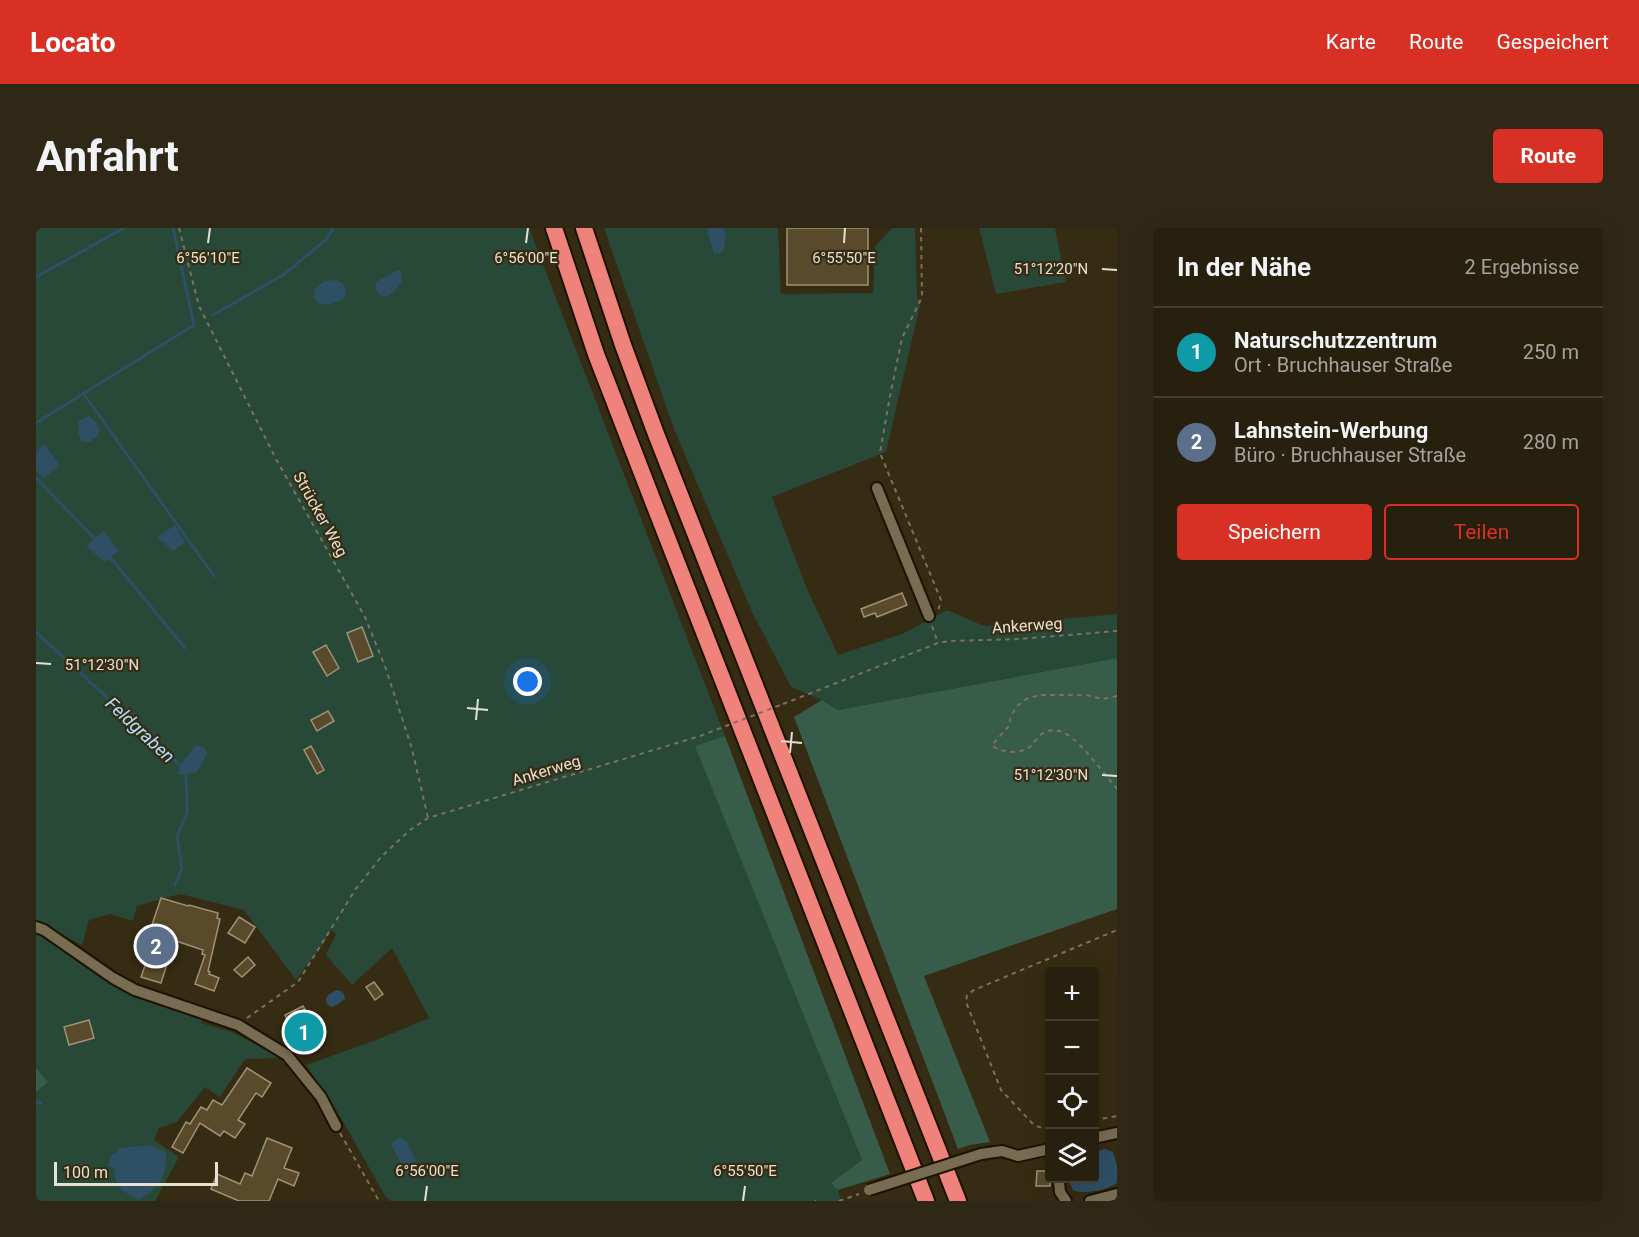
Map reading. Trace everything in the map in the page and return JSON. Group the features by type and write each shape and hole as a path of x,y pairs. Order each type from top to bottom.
{"highway":[{"path":"554,228 596,354 926,1201"},
{"path":"584,228 656,434 958,1201"}],"street":[{"path":"877,488 935,616"},
{"path":"36,927 135,990 238,1025 287,1055 321,1097 336,1125"},
{"path":"1099,1137 1117,1133"},
{"path":"869,1190 981,1154 1002,1151 1018,1156 1045,1150"},
{"path":"1059,1183 1060,1192 1066,1201"},
{"path":"1090,1201 1117,1194"}],"path":[{"name":"Strücker Weg","path":"178,228 200,306 276,459 366,617 412,749 428,818"},
{"path":"921,228 922,297 902,338 880,453 941,600 935,616 934,631 938,643"},
{"path":"934,631 935,616"},
{"name":"Ankerweg","path":"238,1025 298,982 355,890 381,857 410,830 428,818 700,736 938,643 1117,631"},
{"path":"1117,696 1103,699 1086,695 1041,695 1028,698 1017,706 1011,716 1009,726 992,745 997,749 1012,753 1032,746 1039,736 1048,730 1067,734 1117,789"},
{"path":"1045,1128 1034,1125 1001,1090 966,1002 967,995 974,990 1117,930"},
{"path":"1099,1119 1117,1116"},
{"path":"336,1125 379,1201"},
{"path":"839,1201 869,1190"}],"green space":[{"path":"36,228 529,228 725,736 696,747 862,1160 832,1183 838,1190 841,1201 391,1201 385,1196 340,1116 306,1065 429,1018 392,948 352,985 326,955 336,934 331,930 296,980 244,910 180,894 137,906 133,921 110,914 89,920 82,945 54,930 57,945 110,976 203,1017 201,1023 232,1032 281,1058 245,1059 220,1097 205,1087 177,1122 159,1128 154,1140 179,1157 155,1201 36,1201"},
{"path":"604,228 778,228 781,294 873,293 875,247 892,228 915,228 917,295 920,305 886,452 772,497 807,589 838,655 902,634 947,610 984,626 1117,614 1117,658 838,710 822,700 791,687 752,612 674,429"},
{"path":"979,228 1055,228 1066,282 996,294"},
{"path":"1117,658 1117,909 924,976 990,1142 958,1149 794,717 822,700 838,710"},
{"path":"725,736 890,1174 838,1190 831,1183 862,1160 695,746"},
{"path":"36,1068 48,1082 36,1092"}],"water":[{"path":"723,228 726,233 724,250 720,253 714,254 707,230"},
{"path":"397,270 402,275 401,283 387,297 381,296 375,289 376,282"},
{"path":"337,280 344,285 346,291 343,300 328,305 318,303 314,297 315,289 324,281"},
{"path":"89,416 100,430 98,436 89,442 81,441 78,431 79,420"},
{"path":"44,444 60,465 44,478 36,470 36,451"},
{"path":"175,525 185,542 173,551 157,537"},
{"path":"104,531 119,551 105,562 86,546"},
{"path":"196,745 205,748 207,754 197,772 178,774 180,765"},
{"path":"337,990 344,994 345,999 331,1007 327,1004 326,999 328,995"},
{"path":"400,1137 407,1142 420,1168 406,1174 391,1144"},
{"path":"150,1145 166,1152 165,1169 157,1186 139,1200 121,1189 116,1181 114,1169 108,1165 111,1156 119,1148"},
{"path":"1105,1149 1113,1152 1117,1166 1117,1183 1096,1191 1073,1190 1070,1183 1099,1183 1099,1151"}],"building":[{"path":"787,228 868,228 868,285 787,285"},
{"path":"902,593 907,605 877,617 875,613 864,617 861,609"},
{"path":"362,627 373,656 358,662 347,633"},
{"path":"326,645 339,668 327,676 313,652"},
{"path":"328,711 334,721 317,731 311,720"},
{"path":"311,746 324,770 317,774 304,750"},
{"path":"161,898 218,913 217,918 220,919 208,971 209,974 219,978 214,991 195,984 205,955 202,954 203,950 170,939 162,963 167,964 161,983 141,977 147,960 141,958"},
{"path":"239,917 255,927 245,943 228,933"},
{"path":"248,957 255,965 242,977 234,970"},
{"path":"374,982 383,994 375,1000 366,987"},
{"path":"303,1006 315,1027 312,1028 321,1044 304,1053 285,1015"},
{"path":"89,1020 94,1038 69,1045 64,1027"},
{"path":"247,1068 271,1083 262,1097 256,1093 238,1120 245,1124 235,1138 224,1131 220,1136 200,1123 183,1153 172,1147 186,1122 190,1124 201,1107 207,1110 213,1100 222,1105"},
{"path":"267,1138 292,1148 284,1168 299,1173 294,1186 278,1179 269,1201 239,1201 211,1189 217,1174 240,1184 245,1173 252,1176"},
{"path":"1037,1171 1045,1171 1045,1183 1050,1183 1050,1186 1036,1186"}],"waterway":[{"path":"36,277 124,228"},
{"path":"36,423 194,325 173,228"},
{"path":"213,315 283,275 327,239 333,228"},
{"path":"83,393 214,576"},
{"path":"36,478 96,540"},
{"path":"110,557 185,648"},
{"name":"Feldgraben","path":"36,632 181,766"},
{"name":"Feldgraben","path":"175,885 182,868 177,836 187,813 186,774 184,772"},
{"path":"36,1102 41,1103"}],"place":[{"name":"Lahnstein-Werbung","path":"156,946"},
{"name":"Naturschutzzentrum","path":"304,1032"}]}
